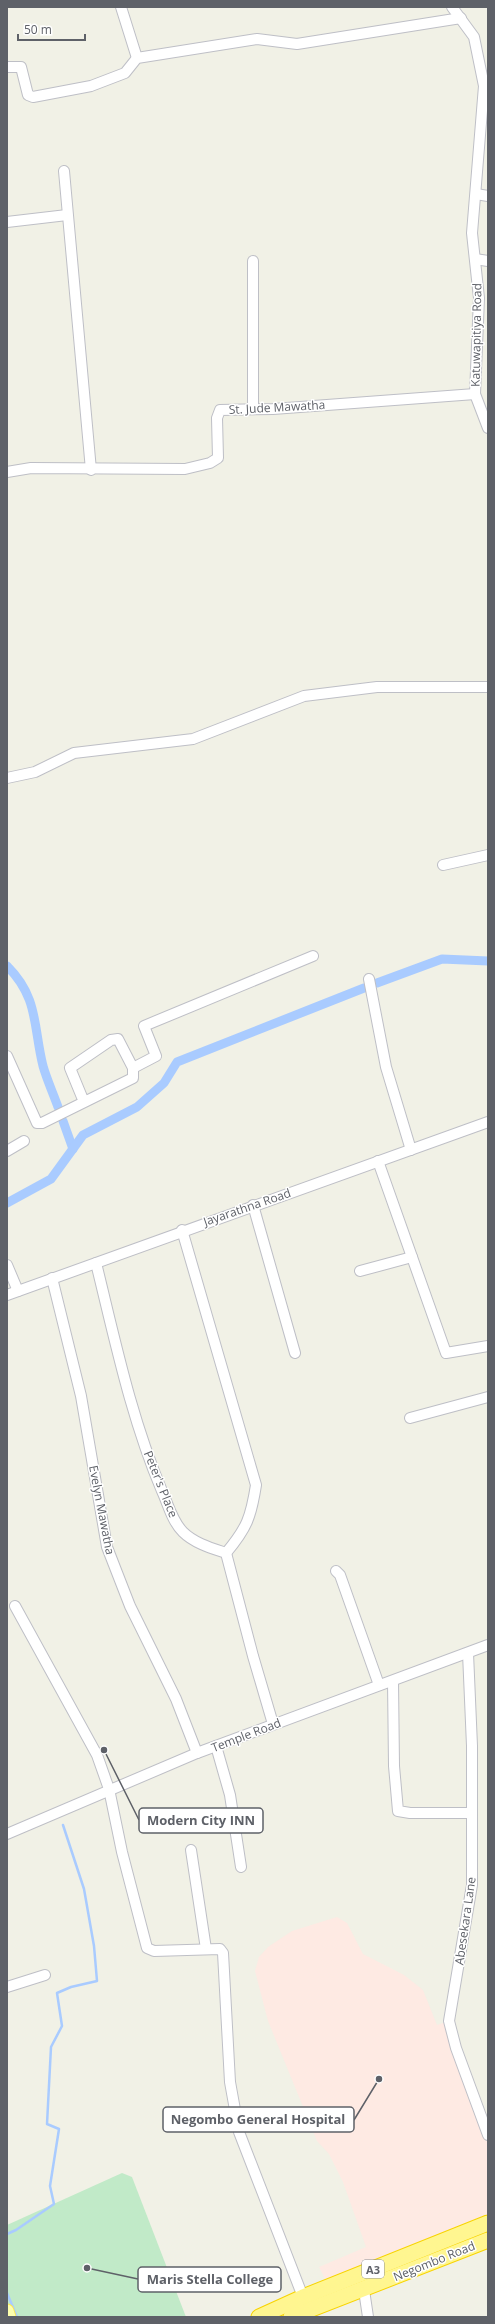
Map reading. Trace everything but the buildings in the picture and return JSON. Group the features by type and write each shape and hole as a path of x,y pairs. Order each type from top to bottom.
{"highway":[{"name":"Negombo Road","path":"259,2317 303,2297 488,2223"},
{"name":"Negombo Road","path":"291,2317 364,2290 488,2240"}],"main road":[{"path":"7,2311 9,2317"}],"street":[{"path":"121,7 138,58"},
{"name":"Katuwapitiya Road","path":"452,7 474,37 485,71 472,233 479,298 475,394 488,428"},
{"path":"7,67 21,67 28,95 33,97 91,86 125,73 138,58 257,39 297,44 461,18"},
{"path":"64,171 91,470"},
{"path":"476,194 488,196"},
{"path":"7,222 67,215"},
{"path":"475,259 488,261"},
{"path":"253,261 253,408"},
{"name":"St. Jude Mawatha","path":"7,472 31,468 91,470 185,469 210,463 218,458 217,418 220,410 253,408 274,409 475,394"},
{"path":"7,778 35,772 74,753 192,739 304,696 377,687 488,687"},
{"path":"443,865 488,855"},
{"path":"133,1068 156,1056 144,1026 313,956"},
{"path":"369,979 386,1067 411,1150"},
{"path":"7,1056 37,1123 42,1123 84,1102 132,1078 133,1068 118,1039 111,1040 70,1068 84,1102"},
{"name":"Jayarathna Road","path":"7,1295 182,1230 488,1122"},
{"path":"7,1151 24,1140"},
{"path":"378,1162 446,1353 488,1346"},
{"path":"253,1205 295,1353"},
{"path":"182,1230 256,1485 252,1510 243,1532 226,1553 253,1656 273,1724"},
{"path":"360,1271 412,1257"},
{"name":"Peter's Place","path":"96,1263 122,1372 152,1468 173,1518 183,1532 202,1545 226,1553"},
{"path":"7,1264 18,1290"},
{"name":"Evelyn Mawatha","path":"52,1278 81,1396 107,1547 130,1606 176,1699 197,1753"},
{"path":"410,1418 488,1398"},
{"path":"336,1570 340,1575 380,1685"},
{"path":"15,1606 97,1755 109,1789 122,1852 147,1948 154,1951 220,1949 223,1953 230,2082 239,2132 303,2297"},
{"name":"Temple Road","path":"7,1834 109,1789 197,1753 488,1645"},
{"name":"Abesekara Lane","path":"468,1653 472,1746 472,1885 450,2020 456,2048 488,2135"},
{"path":"393,1681 394,1766 398,1811 410,1813 472,1813"},
{"path":"216,1746 230,1795 241,1867"},
{"path":"191,1850 206,1949"},
{"path":"7,1987 45,1975"},
{"path":"364,2290 368,2317"}],"shaded area":[{"path":"337,1917 347,1923 363,1954 404,1975 423,1990 437,2025 449,2021 488,2135 488,2223 329,2287 319,2267 366,2247 343,2182 329,2154 317,2141 268,2021 255,1971 259,1957 268,1947 292,1931"}],"green space":[{"path":"122,2173 132,2177 186,2317 9,2317 7,2311 7,2225"}],"waterway":[{"path":"377,983 442,959 488,961"},
{"path":"7,966 25,990 30,1001 43,1066 58,1107"},
{"path":"7,1203 51,1179 83,1135 137,1107 164,1083 177,1062 364,988"},
{"path":"63,1121 73,1149"},
{"path":"7,2234 16,2230 54,2204 50,2186 59,2129 47,2124 51,2047 62,2026 57,1993 71,1987 97,1981 94,1946 84,1889 63,1825"},
{"path":"7,2293 17,2317"}],"place":[{"name":"Modern City INN","path":"104,1750"},
{"name":"Negombo General Hospital","path":"379,2079"},
{"name":"Maris Stella College","path":"87,2268"}]}
